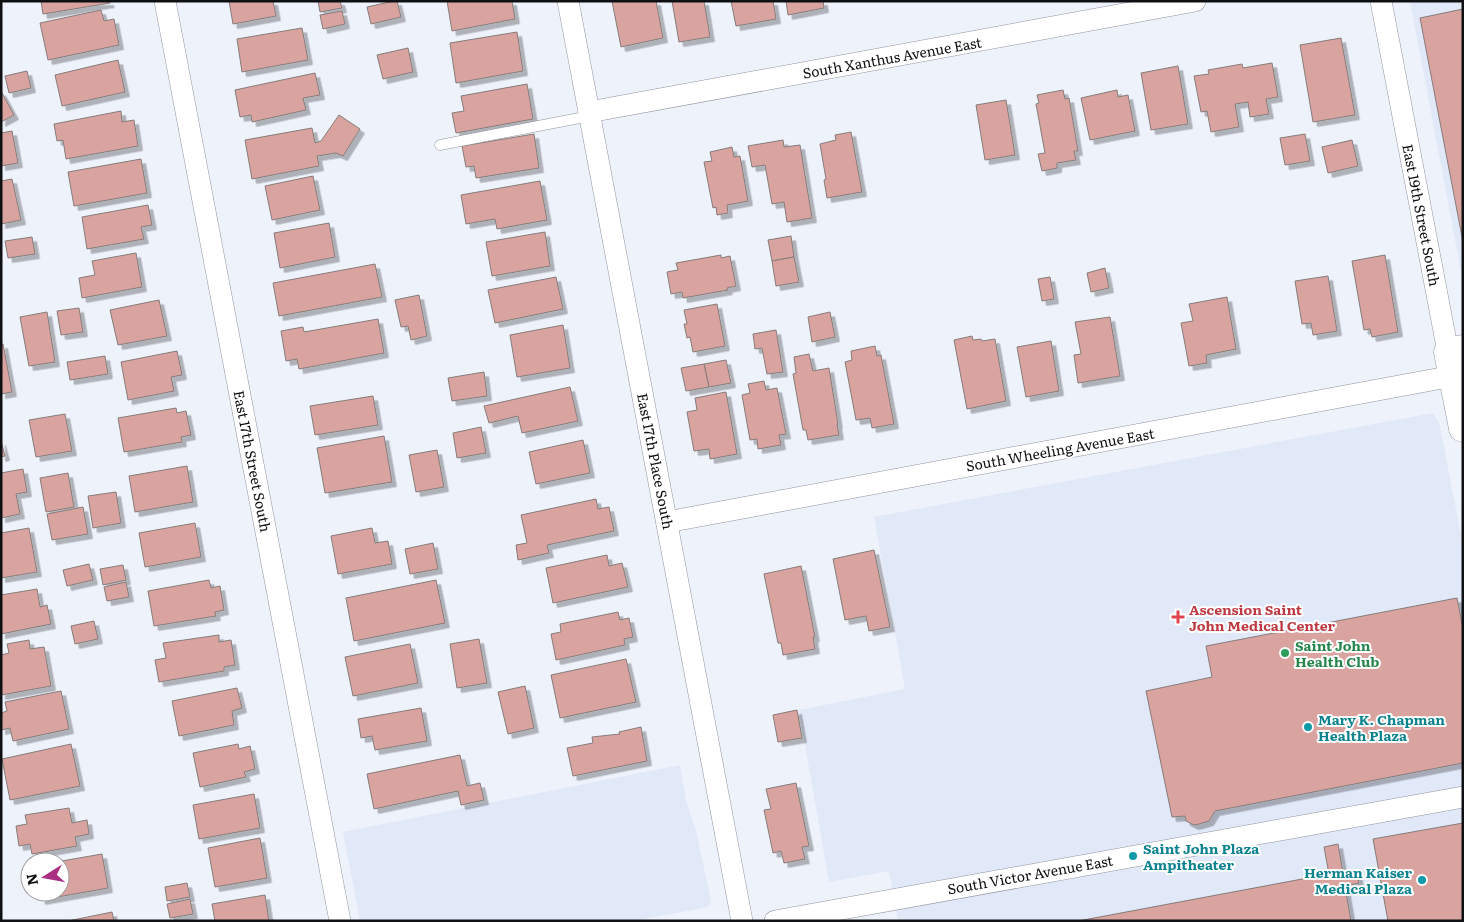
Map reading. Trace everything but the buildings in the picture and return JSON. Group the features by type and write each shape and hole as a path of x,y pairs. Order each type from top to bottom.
{"street":[{"name":"East 17th Street South","path":"165,1 340,921"},
{"name":"East 17th Place South","path":"568,1 742,921"},
{"name":"South Xanthus Avenue East","path":"590,114 1195,1"},
{"name":"East 19th Street South","path":"1381,1 1455,359 1463,428"},
{"name":"South Wheeling Avenue East","path":"667,522 1455,359"},
{"name":"South Victor Avenue East","path":"775,921 860,913 1463,796"}],"lane":[{"path":"440,145 590,114"}],"shaded area":[{"path":"1410,1 1463,1 1463,282"},
{"name":"Ascension Saint John Medical Center","path":"1433,413 1439,422 1463,545 1463,921 898,921 889,871 829,882 799,710 905,689 874,517"},
{"path":"680,765 686,801 696,830 711,902 708,907 633,921 360,921 343,832"}],"place":[{"name":"Ascension Saint John Medical Center","path":"1178,617"},
{"name":"Saint John Health Club","path":"1285,653"},
{"name":"Mary K. Chapman Health Plaza","path":"1308,727"},
{"name":"Saint John Plaza Ampitheater","path":"1133,856"},
{"name":"Herman Kaiser Medical Plaza","path":"1422,880"}]}
